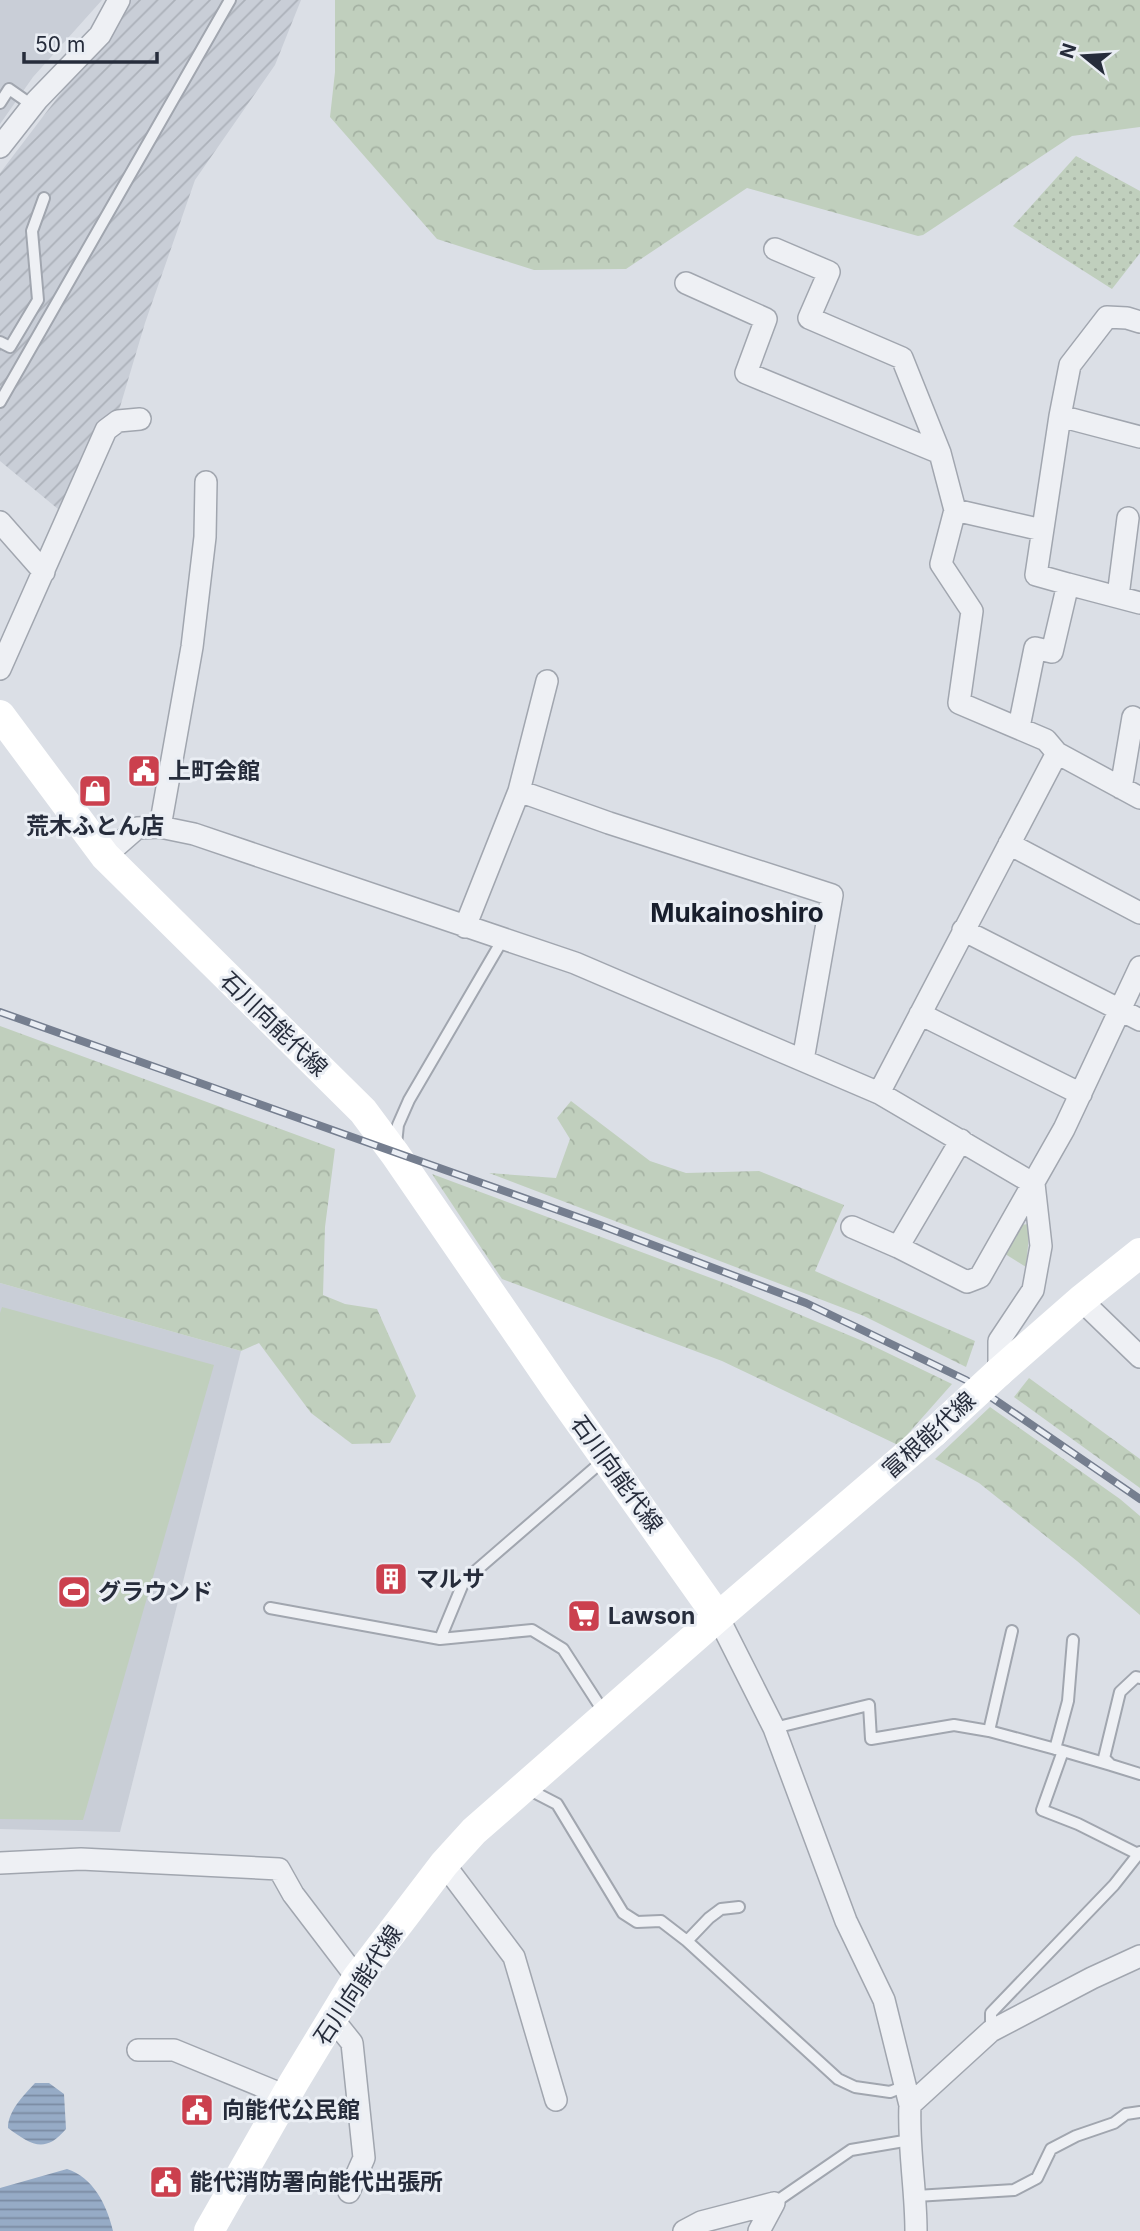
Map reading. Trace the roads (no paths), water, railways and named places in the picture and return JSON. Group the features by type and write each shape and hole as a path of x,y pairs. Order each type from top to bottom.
{"main road":[{"name":"石川向能代線","path":"0,715 105,856 363,1111 718,1617 474,1831 444,1864 358,1978 332,2018 209,2231"},
{"name":"富根能代線","path":"718,1617 934,1433 1080,1300 1140,1253"}],"street":[{"path":"0,147 32,105 100,35 119,0"},
{"path":"775,249 829,272 809,318 901,358 940,453 955,510 942,564 972,611 959,703 1046,740 1056,753 1131,793 1133,717"},
{"path":"686,283 766,319 746,373 940,453"},
{"path":"1140,322 1107,317 1070,365 1059,416 1036,575 1140,603"},
{"path":"1059,416 1140,437"},
{"path":"0,669 106,430 118,421 140,419"},
{"path":"160,827 192,647 205,537 206,482"},
{"path":"955,510 1042,530"},
{"path":"1118,596 1128,518"},
{"path":"0,522 44,572"},
{"path":"1019,727 1035,648 1052,652 1068,584"},
{"path":"464,927 519,791 547,681"},
{"path":"879,1093 1056,753"},
{"path":"519,791 832,895 803,1060"},
{"path":"105,856 137,828 160,827 194,834 464,927 575,962 879,1093 1034,1184"},
{"path":"1009,844 1140,913"},
{"path":"964,930 1130,1015"},
{"path":"852,1227 967,1282 980,1277 1034,1184 1081,1094 1130,1015 1140,967"},
{"path":"920,1014 1081,1094"},
{"path":"898,1247 961,1140"},
{"path":"999,1372 999,1340 1033,1290 1041,1245 1034,1184"},
{"path":"1080,1300 1140,1357"},
{"path":"718,1617 774,1728 846,1921 884,2000 907,2096 916,2196 916,2231"},
{"path":"0,1863 81,1859 279,1869 293,1894 358,1978"},
{"path":"444,1864 514,1957 556,2100"},
{"path":"907,2096 991,2031 1140,1956"},
{"path":"332,2018 352,2043 365,2158 349,2192"},
{"path":"138,2050 174,2050 286,2096"},
{"path":"684,2231 701,2222 774,2203"},
{"path":"759,2231 774,2203"},
{"path":"727,2215 744,2231"}],"lane":[{"path":"0,402 230,0"},
{"path":"0,103 9,89 32,105"},
{"path":"0,342 10,347 38,300 32,231 44,198"},
{"path":"395,1154 398,1125 409,1100 503,939"},
{"path":"440,1639 464,1581 606,1458"},
{"path":"270,1608 440,1639 532,1630 563,1649 605,1715"},
{"path":"989,1731 1012,1631"},
{"path":"991,2031 991,2013 1114,1885 1139,1853 1042,1810 1069,1701 1073,1640"},
{"path":"1111,1765 1104,1758 1120,1692 1136,1676 1140,1678"},
{"path":"774,1728 869,1705 871,1739 954,1725 989,1731 1140,1774"},
{"path":"524,1787 557,1804 623,1913 637,1922 661,1921 687,1941 838,2080 855,2087 907,2096"},
{"path":"687,1941 721,1909 739,1907"},
{"path":"916,2196 1014,2190 1037,2178 1051,2150 1076,2136 1114,2123 1126,2114 1140,2112"},
{"path":"774,2203 851,2150 910,2140"}],"water":[{"path":"35,2083 49,2083 64,2094 66,2129 51,2142 44,2144 24,2139 8,2128 13,2110"},
{"path":"67,2169 84,2178 98,2193 113,2231 0,2231 0,2188"}],"railway":[{"path":"0,1012 600,1225 806,1303 966,1380 1140,1499"}],"place":[{"name":"上町会館","path":"144,771"},
{"name":"荒木ふとん店","path":"95,791"},
{"name":"マルサ","path":"391,1579"},
{"name":"グラウンド","path":"74,1592"},
{"name":"Lawson","path":"584,1616"},
{"name":"向能代公民館","path":"197,2110"},
{"name":"能代消防署向能代出張所","path":"166,2182"}],"district":[{"name":"Mukainoshiro","path":"737,912"}]}
